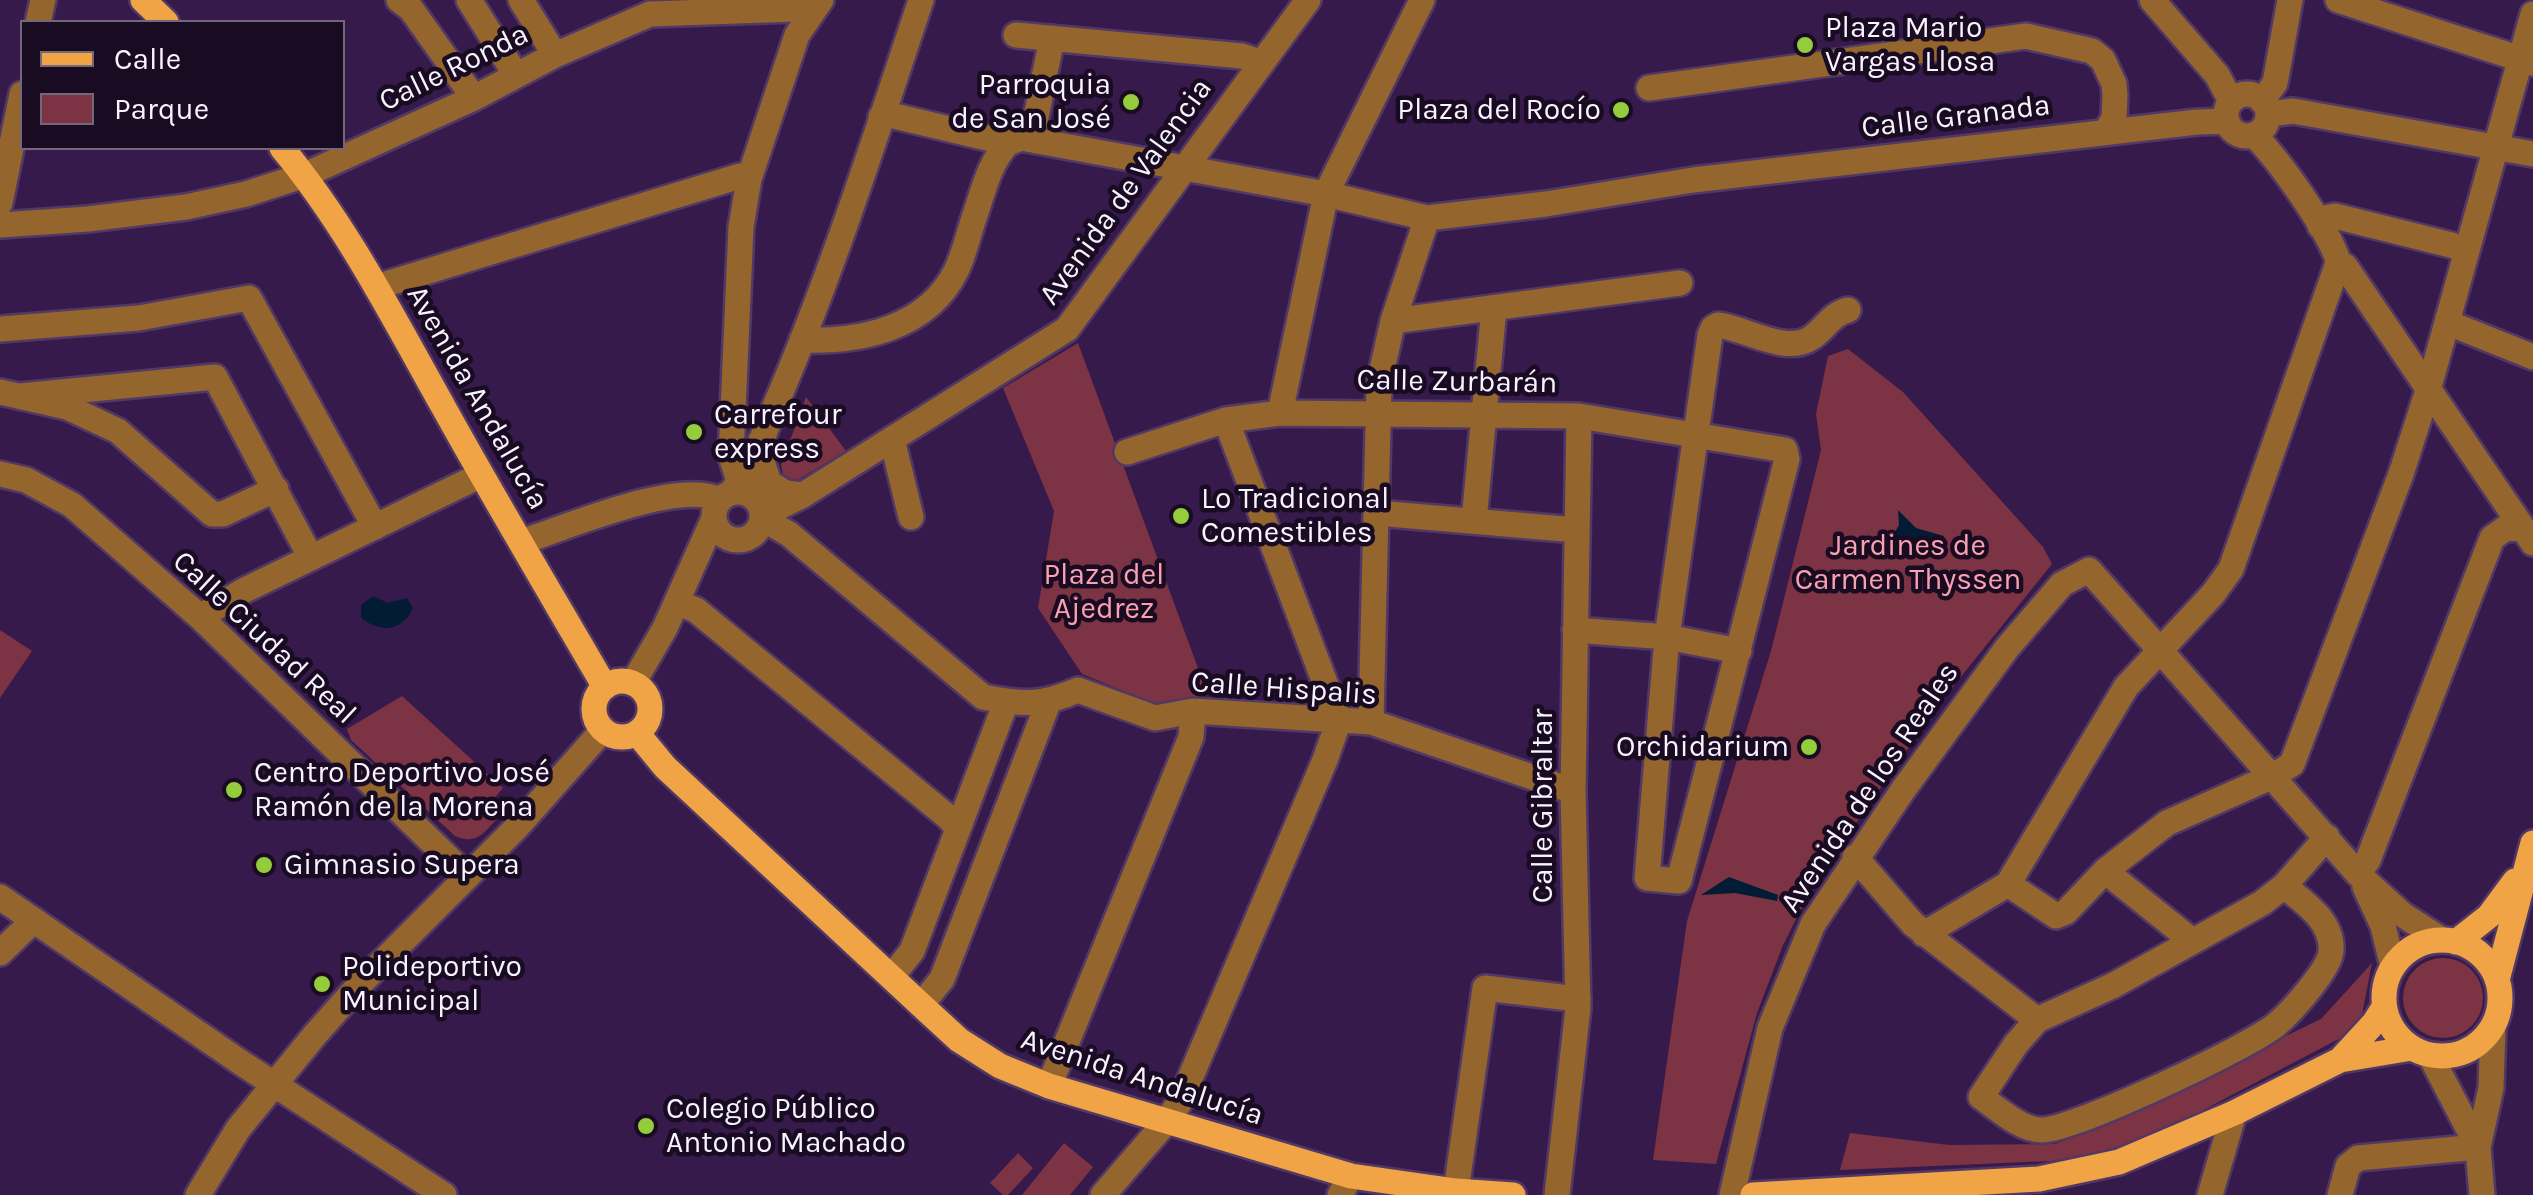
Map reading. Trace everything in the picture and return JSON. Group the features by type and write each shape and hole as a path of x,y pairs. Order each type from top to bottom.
{"main road":[{"path":"143,0 164,20"},
{"name":"Avenida Andalucía","path":"284,150 305,175 376,287 605,686"},
{"path":"624,681 633,684 646,694 650,711 644,727 620,738 603,730 594,708 605,686 624,681"},
{"name":"Avenida Andalucía","path":"637,733 665,767 959,1040 1000,1066 1346,1185 1512,1195"},
{"path":"2421,1052 2399,1038 2384,1007 2384,993 2393,967 2414,948 2449,941 2489,916 2529,853"},
{"path":"2340,1060 2421,1052 2448,1056 2482,1041 2498,1011 2497,980 2529,853"},
{"path":"2449,941 2485,961 2497,980"},
{"path":"1754,1195 2039,1179 2083,1172 2158,1148 2340,1060 2384,1007"}],"street":[{"path":"398,0 411,9 474,98"},
{"path":"469,0 516,74"},
{"path":"520,0 555,55"},
{"path":"633,684 740,503 802,340 921,0"},
{"name":"Avenida de Valencia","path":"665,628 721,552 733,540 756,534 740,503 803,495 1067,329 1308,0"},
{"path":"1280,413 1326,194 1422,0"},
{"path":"2152,0 2218,75 2240,135 2261,116 2274,83 2290,0"},
{"path":"2338,0 2527,61"},
{"name":"Calle Ronda","path":"0,225 186,207 246,194 305,175 474,98 648,7 815,9"},
{"path":"733,540 720,532 740,503 731,456 741,227 749,179 797,35 815,9"},
{"path":"2008,884 2056,916 2066,912 2105,871 2166,824 2274,776 2292,764 2429,387 2495,147 2527,61 2533,14"},
{"path":"1016,35 1242,56 1259,66"},
{"path":"1650,88 2026,36 2092,50 2103,60 2115,96 2114,118 2106,132"},
{"path":"1036,141 1033,132 1052,38"},
{"name":"Calle Granada","path":"1427,218 1693,180 2106,132 2229,111 2247,94 2261,116 2292,111 2533,154"},
{"path":"0,203 14,104"},
{"path":"881,117 890,115 1008,142 1020,138 1326,194 1427,218 1393,321 1379,383 1370,722"},
{"path":"1924,934 2008,884 2126,687 2162,652 2230,569 2338,262 2334,247 2267,147 2261,116"},
{"path":"802,340 865,336 908,321 927,306 956,271 991,167 1008,142"},
{"path":"376,287 740,176 749,179"},
{"path":"2320,226 2326,218 2335,216 2455,246 2465,253"},
{"path":"2338,262 2345,266 2429,387 2528,536"},
{"path":"1393,321 1680,284"},
{"path":"0,330 139,318 249,298 375,527"},
{"path":"1474,520 1494,308"},
{"path":"1575,630 1666,638 1740,651 1679,882 1647,878 1666,638 1712,328 1727,326 1786,343 1811,338 1836,314 1848,310"},
{"path":"2448,318 2456,326 2533,357"},
{"path":"736,373 740,385 760,397 770,396 784,386"},
{"path":"10,394 215,377 312,558"},
{"path":"10,394 67,406 118,431 212,514 223,514 276,489"},
{"name":"Calle Zurbarán","path":"1127,452 1226,420 1280,413 1579,416 1782,448 1786,453 1740,651"},
{"name":"Calle Gibraltar","path":"1557,1195 1578,999 1573,791 1579,416"},
{"path":"1104,1195 1180,1102 1326,760 1339,720 1226,420"},
{"path":"892,439 911,517"},
{"path":"761,440 761,458 769,483 786,493 803,495"},
{"name":"Calle Ciudad Real","path":"0,474 26,480 72,505 200,617 466,875"},
{"path":"200,617 243,591 481,475"},
{"path":"521,542 659,497 696,493 740,503 789,534 984,697 1006,702 912,951 892,976"},
{"path":"1377,513 1576,530"},
{"path":"2358,874 2368,860 2492,538 2506,528 2528,536"},
{"name":"Avenida de los Reales","path":"1732,1195 1770,1028 1813,924 2007,648 2062,584 2089,570 2162,652"},
{"path":"683,605 696,610 958,828"},
{"path":"2162,652 2358,874 2403,915 2449,941"},
{"name":"Calle Hispalis","path":"1006,702 1048,703 1078,690 1155,718 1193,710 1370,722 1573,791"},
{"path":"921,1005 942,979 1048,703"},
{"path":"1049,1086 1191,737 1193,710"},
{"path":"198,1195 238,1129 360,984 517,827 603,730"},
{"path":"2284,886 2320,916 2331,951 2324,970 2275,1026 2130,1100 2072,1122 2038,1130 2028,1128 1981,1098 2036,1020 2114,985 2262,903 2284,886 2327,837"},
{"path":"1856,858 1924,934 2036,1020"},
{"path":"2105,871 2191,940"},
{"path":"2358,874 2383,926 2393,967"},
{"path":"0,897 444,1195"},
{"path":"0,953 34,920"},
{"path":"1456,1191 1485,988 1578,999"},
{"path":"2482,1195 2478,1147 2491,1088 2493,1026"},
{"path":"2421,1052 2478,1147"},
{"path":"2210,1195 2234,1114"},
{"path":"2340,1195 2348,1166 2358,1158 2478,1147"}],"green space":[{"name":"Plaza del Ajedrez","path":"1078,343 1208,695 1165,708 1082,674 1038,608 1054,511 1003,388"},
{"name":"Jardines de Carmen Thyssen","path":"1848,349 1903,392 2043,547 2052,564 1938,705 1815,882 1783,945 1757,1013 1716,1164 1653,1160 1687,921 1771,651 1821,450 1816,414 1828,356"},
{"path":"806,397 846,451 794,482 785,482 781,465"},
{"path":"0,630 32,651 0,698"},
{"path":"402,696 503,788 487,807 497,819 479,836 455,836 351,740 347,729"},
{"path":"2443,958 2458,961 2471,970 2480,983 2480,1013 2471,1026 2458,1035 2443,1038 2428,1035 2415,1026 2406,1013 2403,998 2406,983 2415,970 2428,961"},
{"path":"2372,963 2362,1015 2350,1033 2152,1137 2051,1161 1840,1170 1850,1133 1949,1145 2055,1144 2087,1132 2321,1019"},
{"path":"1064,1143 1093,1167 1070,1195 1022,1195"},
{"path":"1018,1153 1033,1168 1008,1195 1003,1195 990,1183"}],"water":[{"path":"1898,510 1916,528 1944,536 1939,557 1907,552 1880,558 1899,525"},
{"path":"373,596 388,603 407,598 413,608 397,626 376,626 361,618 361,605"},
{"path":"1729,877 1778,895 1777,901 1735,893 1701,895"}],"place":[{"name":"Plaza Mario Vargas Llosa","path":"1805,45"},
{"name":"Parroquia de San José","path":"1131,102"},
{"name":"Plaza del Rocío","path":"1621,110"},
{"name":"Carrefour express","path":"694,432"},
{"name":"Lo Tradicional Comestibles","path":"1181,516"},
{"name":"Orchidarium","path":"1809,747"},
{"name":"Centro Deportivo José Ramón de la Morena","path":"234,790"},
{"name":"Gimnasio Supera","path":"264,865"},
{"name":"Polideportivo Municipal","path":"322,984"},
{"name":"Colegio Público Antonio Machado","path":"646,1126"}]}
